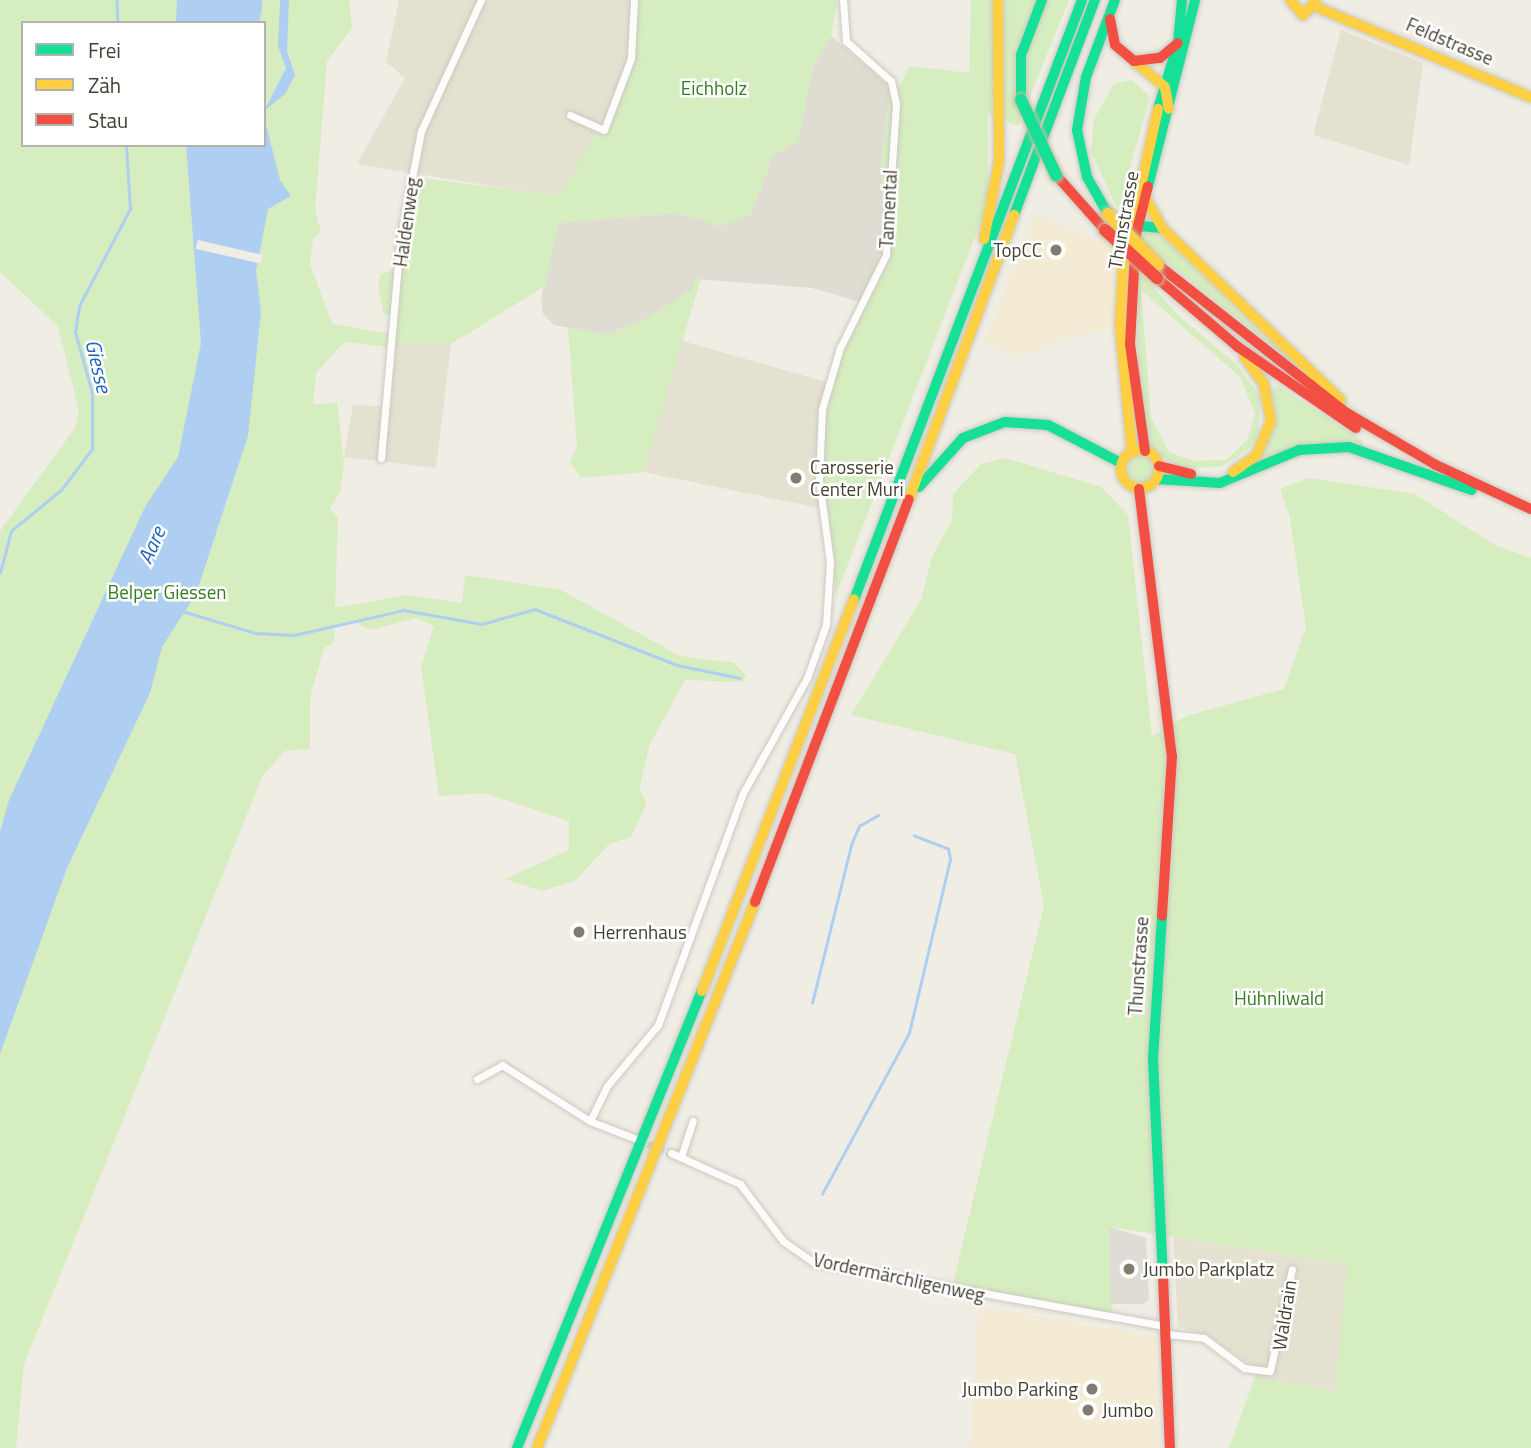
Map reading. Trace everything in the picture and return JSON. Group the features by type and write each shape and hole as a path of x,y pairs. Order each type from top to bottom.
{"main road":[{"path":"971,298 998,176 998,0"},
{"path":"1041,0 1023,48 1021,100 1056,175 1105,230 1300,380 1436,466 1531,509"},
{"path":"517,1448 723,942 971,298 1082,0"},
{"path":"537,1448 909,501 1095,0"},
{"path":"1115,0 1086,77 1077,130 1087,177 1108,214 1157,271 1238,347 1362,432 1472,491"},
{"name":"Thunstrasse","path":"1139,451 1130,344 1133,223 1178,43 1182,0"},
{"name":"Thunstrasse","path":"1133,223 1170,109 1195,0"},
{"name":"Feldstrasse","path":"1290,0 1299,14 1315,3 1531,97"},
{"path":"1110,15 1115,45 1165,87 1170,109"},
{"path":"1134,61 1154,60 1178,43"},
{"path":"1144,195 1162,228 1334,394 1436,466"},
{"path":"1133,223 1162,228"},
{"path":"1121,463 1124,480 1139,489 1158,472 1219,475 1245,465 1263,445 1271,421 1268,396 1238,347"},
{"path":"909,501 951,447 1005,422 1048,425 1121,463"},
{"path":"1121,463 1139,451 1158,472 1220,483 1299,450 1349,447 1472,491 1531,516"},
{"name":"Thunstrasse","path":"1139,489 1172,756 1154,1038 1170,1448"}],"street":[{"name":"Haldenweg","path":"381,458 400,241 421,131 481,0"},
{"path":"570,116 604,130 631,58 634,0"},
{"name":"Tannental","path":"590,1121 607,1086 658,1025 743,793 818,652 830,591 823,509 824,398 840,348 886,255 896,104 891,81 846,41 843,0"},
{"path":"477,1079 502,1065 590,1121 635,1139"},
{"path":"681,1157 693,1121"},
{"name":"Vordermärchligenweg","path":"671,1153 740,1184 783,1241 813,1262 1167,1330"},
{"name":"Waldrain","path":"1167,1330 1204,1338 1244,1367 1270,1371 1292,1269"}],"shaded area":[{"path":"399,0 635,0 630,59 608,116 559,197 357,164 405,78 386,62"},
{"path":"1341,30 1423,63 1409,165 1313,135"},
{"path":"831,36 890,87 881,166 885,242 860,302 812,288 696,279 692,290 650,317 607,335 554,325 543,314 541,297 559,223 678,213 720,226 751,215 773,155 798,141 813,67"},
{"path":"1035,214 1121,251 1116,328 1066,337 1021,356 984,344"},
{"path":"679,340 830,383 823,425 825,509 643,472"},
{"path":"396,342 451,344 436,468 344,457 353,405 391,407"},
{"name":"Jumbo Parkplatz","path":"1109,1227 1146,1238 1149,1300 1142,1304 1111,1304"},
{"path":"1173,1237 1348,1264 1335,1391 1255,1377 1256,1368 1211,1338 1178,1326"},
{"path":"979,1306 1156,1337 1158,1448 970,1448"}],"green space":[{"name":"Belper Giessen","path":"0,0 349,0 352,28 327,61 315,210 321,232 313,239 310,264 332,324 388,334 390,347 344,342 316,373 313,405 337,402 344,463 340,492 330,509 338,518 335,608 405,595 462,603 465,575 561,590 680,656 734,663 746,675 743,682 685,680 650,744 639,789 647,803 631,837 609,844 575,881 542,891 505,879 569,850 569,821 485,793 439,796 421,667 434,626 417,618 370,630 355,622 334,627 335,641 324,648 310,698 310,749 285,751 263,775 24,1364 16,1448 0,1448 0,531 75,428 79,410 58,326 0,272"},
{"name":"Eichholz","path":"635,0 838,0 831,36 813,67 798,141 773,155 751,215 720,226 678,213 559,223 545,286 451,344 396,342 395,315 384,315 378,288 380,274 394,270 399,258 394,252 398,228 414,177 559,196 608,116 630,59"},
{"path":"971,0 1069,0 1018,126 988,113 988,203 836,595 823,489 823,425 830,383 885,242 881,166 890,87 898,89 910,66 969,73"},
{"path":"1132,80 1150,97 1118,210 1091,152 1094,119 1114,84"},
{"path":"1141,225 1155,229 1292,362 1141,241"},
{"path":"1138,270 1177,314 1235,363 1260,396 1259,432 1248,450 1222,466 1182,469 1149,448 1138,390","holes":["1141,290 1241,378 1255,414 1247,440 1226,460 1194,461 1169,452 1151,417"]},
{"path":"696,279 701,279 643,472 581,478 570,462 577,447 568,328 607,335 650,317 692,290"},
{"path":"1277,385 1363,441 1362,445 1348,442 1258,460 1276,422 1271,390"},
{"path":"1140,455 1150,459 1154,469 1150,479 1140,483 1130,479 1126,469 1130,459"},
{"name":"Hühnliwald","path":"1005,458 1101,487 1128,515 1152,736 1186,716 1284,689 1306,627 1290,518 1280,489 1309,478 1415,494 1495,545 1531,558 1531,1448 1229,1448 1255,1377 1335,1391 1347,1264 1110,1227 1112,1314 952,1287 1044,906 1015,754 851,715 921,600 932,557 952,520 953,494 981,464"}],"water":[{"path":"177,0 262,0 259,21 176,21"},
{"path":"280,0 289,0 287,51 295,75 285,94 266,109 286,68 278,46"},
{"name":"Aare","path":"266,124 280,180 291,196 268,209 256,271 261,312 248,436 196,594 162,647 150,693 67,868 0,1054 0,832 9,800 145,507 178,457 201,343 186,147 266,147"}],"pier":[{"path":"198,240 263,255 261,264 196,249"}],"waterway":[{"name":"Giesse","path":"117,0 118,21"},
{"name":"Giesse","path":"0,573 11,531 62,489 92,449 92,393 75,332 79,306 130,209 126,147"},
{"path":"182,611 256,633 294,635 404,610 482,624 535,609 677,665 740,678"},
{"path":"812,1003 851,845 859,826 878,815"},
{"path":"822,1194 909,1033 950,859 948,849 914,836"}],"tunnel":[{"path":"638,1140 671,1153"}],"traffic: fast":[{"path":"1021,100 1021,55 1042,0"},
{"path":"854,600 1082,0"},
{"path":"1014,215 1095,0"},
{"path":"1108,214 1087,177 1077,130 1086,77 1115,0"},
{"path":"1158,109 1178,43 1182,0"},
{"path":"1148,186 1195,0"},
{"path":"1021,100 1056,175"},
{"path":"1128,225 1162,228"},
{"path":"919,487 963,438 1005,422 1048,425 1121,463"},
{"path":"1157,479 1220,483 1299,450 1349,447 1472,490"},
{"path":"1162,916 1153,1059 1163,1276"},
{"path":"517,1448 702,991"}],"traffic: slow":[{"path":"984,239 999,161 998,0"},
{"path":"1290,0 1303,15 1315,2"},
{"path":"1314,6 1531,97"},
{"path":"1134,61 1165,87 1169,109"},
{"path":"1132,452 1120,327 1123,267 1158,109"},
{"path":"1144,195 1162,228 1341,400"},
{"path":"1108,214 1158,265"},
{"path":"909,499 1014,215"},
{"path":"1233,472 1256,456 1271,421 1264,384 1244,356"},
{"path":"1140,450 1154,455 1159,469 1154,483 1140,488 1126,483 1121,469 1126,455 1140,450"},
{"path":"702,991 854,600"},
{"path":"537,1448 755,902"}],"traffic: jam":[{"path":"1110,19 1115,45 1134,61 1160,58 1178,43"},
{"path":"1056,175 1105,230"},
{"path":"1145,451 1130,344 1136,234 1148,186"},
{"path":"1105,230 1157,278"},
{"path":"1158,265 1347,413 1436,465 1531,509"},
{"path":"1157,278 1238,347 1356,428"},
{"path":"1159,466 1191,474"},
{"path":"1139,489 1172,756 1162,916"},
{"path":"755,902 909,499"},
{"path":"1163,1276 1170,1448"}],"place":[{"name":"TopCC","path":"1056,250"},
{"name":"Carosserie Center Muri","path":"796,478"},
{"name":"Herrenhaus","path":"579,932"},
{"name":"Jumbo Parkplatz","path":"1129,1269"},
{"name":"Jumbo Parking","path":"1092,1389"},
{"name":"Jumbo","path":"1088,1410"}]}
